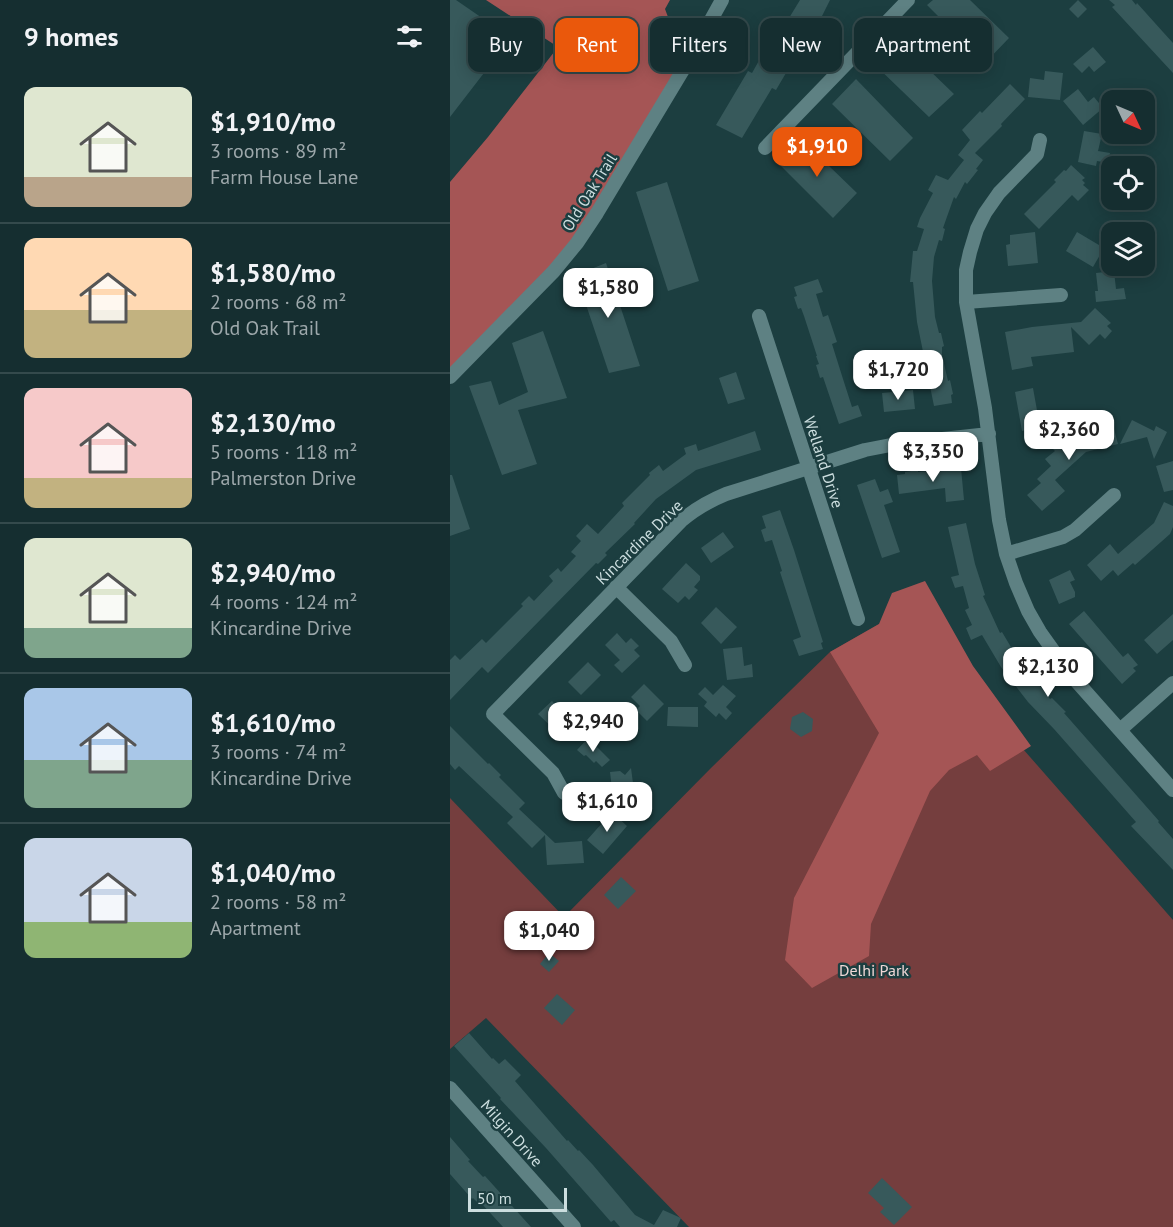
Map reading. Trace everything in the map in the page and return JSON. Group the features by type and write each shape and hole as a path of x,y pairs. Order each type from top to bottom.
{"street":[{"name":"Old Oak Trail","path":"450,377 554,271 576,243 597,213 686,65 722,0"},
{"path":"765,148 908,0"},
{"path":"1040,140 1036,154 999,193 986,213 977,229 966,270 966,302 989,434 999,520 1006,554 1016,583 1040,632 1070,674 1173,790"},
{"path":"966,302 1061,294"},
{"name":"Welland Drive","path":"759,316 858,619"},
{"name":"Kincardine Drive","path":"564,794 553,773 493,714 681,521 710,501 726,494 865,450 896,444 989,434"},
{"path":"1006,554 1063,537 1075,530 1114,495"},
{"path":"616,587 671,641 685,665"},
{"path":"1120,730 1173,683"},
{"name":"Milgin Drive","path":"450,1089 574,1227"}],"green space":[{"name":"Delhi Park","path":"902,611 1173,920 1173,1227 689,1227 486,1018 450,1049 450,798 564,917 711,768 830,652"}],"shaded area":[{"path":"486,0 670,0 665,9 668,18 650,18 650,72 682,72 576,243 450,377 450,182 539,72 543,72 543,66 555,51 555,72 638,72 638,18 555,18 555,45 543,37 543,18 514,18"},
{"path":"925,581 973,666 1031,746 990,771 977,755 949,770 930,791 871,924 869,956 812,988 785,960 794,898 879,733 830,652 879,624 892,593"}],"building":[{"path":"450,0 456,0 482,18 468,18 468,72 485,72 450,117"},
{"path":"800,0 830,0 821,18 789,18"},
{"path":"933,0 970,0 988,18 940,18 927,5"},
{"path":"1078,0 1087,9 1078,18 1069,9"},
{"path":"1109,0 1132,0 1136,5 1137,3 1173,43 1173,73 1112,7 1115,5"},
{"path":"992,21 1009,38 992,56"},
{"path":"1093,47 1106,62 1094,72 1089,66 1082,73 1073,64"},
{"path":"760,59 760,72 787,72 776,90 772,88 742,138 716,125 748,71 752,73"},
{"path":"1045,71 1063,73 1060,100 1028,97 1030,78 1044,80"},
{"path":"882,72 931,72 954,94 929,117"},
{"path":"856,79 913,138 890,161 832,104"},
{"path":"1010,84 1025,99 975,153 983,160 967,184 965,182 956,199 954,197 943,228 945,229 942,241 939,240 934,257 932,281 935,317 939,333 941,333 944,346 942,355 953,394 951,395 952,403 934,406 917,322 913,282 910,282 913,251 917,251 924,229 917,227 933,193 928,190 936,175 948,180 964,160 958,155 970,140 962,130"},
{"path":"1078,89 1088,102 1094,97 1101,106 1101,110 1083,125 1063,101"},
{"path":"1084,131 1101,134 1098,151 1110,153 1109,156 1101,156 1101,162 1097,161 1096,166 1078,162"},
{"path":"800,138 857,193 833,218 778,163"},
{"path":"1071,165 1085,178 1082,180 1085,183 1083,185 1089,190 1078,201 1072,195 1039,229 1024,214 1056,182 1054,180"},
{"path":"667,182 699,281 668,291 636,192"},
{"path":"1035,232 1038,263 1008,266 1006,245 1010,244 1010,235"},
{"path":"1077,232 1101,246 1101,253 1093,267 1066,251"},
{"path":"606,263 640,366 609,373 576,275"},
{"path":"1101,272 1101,276 1115,276 1116,289 1124,288 1126,299 1096,302 1095,291 1098,291 1096,273"},
{"path":"818,279 823,292 816,294 823,317 828,315 837,342 832,344 852,407 858,405 862,416 839,424 823,377 820,378 816,365 819,364 817,356 804,316 801,308 798,309 794,297 797,296 794,287"},
{"path":"1095,308 1111,323 1107,326 1112,331 1105,339 1100,334 1089,345 1071,327 1074,352 1031,357 1033,366 1012,370 1005,332 1081,322"},
{"path":"543,331 567,398 518,410 537,464 502,475 469,386 491,381 499,405 528,392 512,343"},
{"path":"736,372 745,399 728,404 719,378"},
{"path":"1033,388 1040,427 1022,431 1015,392"},
{"path":"913,390 915,409 884,412 882,393"},
{"path":"1110,420 1118,444 1086,452 1055,480 1065,491 1042,511 1027,495 1041,483 1037,479 1051,466 1045,459 1055,451 1053,449 1056,446 1053,443 1063,434 1067,439 1098,430 1096,424"},
{"path":"1132,420 1154,431 1156,426 1167,432 1154,459 1147,437 1120,444"},
{"path":"755,431 761,450 696,470 656,499 635,524 605,553 607,555 598,564 596,563 488,673 482,667 450,700 450,660 455,655 460,660 482,639 486,643 523,606 521,604 529,596 534,601 553,581 549,576 558,568 561,572 576,556 571,552 581,541 576,536 587,524 598,534 624,506 622,503 650,475 649,473 659,465 663,471 686,454 684,448 696,444 698,451"},
{"path":"1173,461 1173,490 1164,492 1156,466"},
{"path":"961,468 964,500 946,502 945,488 899,494 897,475 918,470 918,472"},
{"path":"450,475 452,475 470,529 450,536"},
{"path":"875,479 880,492 888,489 893,502 884,505 900,552 882,558 857,485"},
{"path":"1164,502 1173,506 1173,527 1170,534 1135,565 1133,563 1118,576 1113,570 1101,581 1087,565 1110,544 1118,554 1154,523"},
{"path":"780,510 823,642 821,643 823,649 799,656 793,640 801,637 780,572 782,571 772,540 765,542 761,530 766,528 762,516"},
{"path":"966,523 985,595 983,596 1000,633 1002,632 1020,662 1050,699 1052,698 1066,712 1064,713 1173,839 1173,870 1131,826 1136,822 1028,702 1001,667 982,635 971,640 966,628 972,625 965,610 969,608 963,586 955,588 951,577 959,575 948,527"},
{"path":"723,532 734,547 711,563 701,548"},
{"path":"686,563 700,576 700,580 694,587 698,590 689,600 685,596 678,603 662,589"},
{"path":"1070,570 1075,580 1070,582 1075,597 1059,604 1049,580"},
{"path":"716,607 737,627 721,644 701,623"},
{"path":"1084,611 1123,657 1128,653 1138,665 1133,668 1136,671 1122,684 1069,624"},
{"path":"1173,614 1173,640 1157,654 1144,640"},
{"path":"617,633 626,643 631,638 639,646 634,650 640,656 622,673 614,665 620,660 605,645"},
{"path":"742,647 744,666 752,664 753,677 727,680 723,649"},
{"path":"588,662 601,675 581,695 568,682"},
{"path":"644,684 664,704 647,721 636,710 640,706 631,697"},
{"path":"723,685 736,696 726,707 732,713 726,720 719,713 716,717 704,706 707,702 698,694 705,687 713,695"},
{"path":"552,701 569,720 569,724 559,734 538,714"},
{"path":"668,707 698,707 698,727 667,726"},
{"path":"803,712 813,719 812,731 801,737 790,729 792,717"},
{"path":"450,726 501,775 499,777 525,803 519,809 555,843 582,841 584,863 547,865 545,835 532,848 507,823 513,817 459,766 455,770 450,764"},
{"path":"588,738 610,760 602,767 577,750"},
{"path":"631,768 636,806 612,809 610,772 620,771 625,775"},
{"path":"612,812 627,826 603,854 587,840"},
{"path":"621,877 636,891 618,909 604,895"},
{"path":"549,953 559,961 549,972 540,964"},
{"path":"557,994 575,1010 562,1025 544,1008"},
{"path":"469,1033 492,1059 499,1064 505,1059 521,1075 515,1081 567,1141 593,1165 635,1215 654,1225 663,1210 681,1218 677,1227 620,1227 614,1220 611,1222 454,1046"},
{"path":"450,1137 470,1160 468,1161 483,1177 485,1176 531,1227 503,1227 482,1204 481,1206 472,1199 450,1174"},
{"path":"882,1178 912,1207 894,1225 880,1212 884,1208 868,1193"}]}
